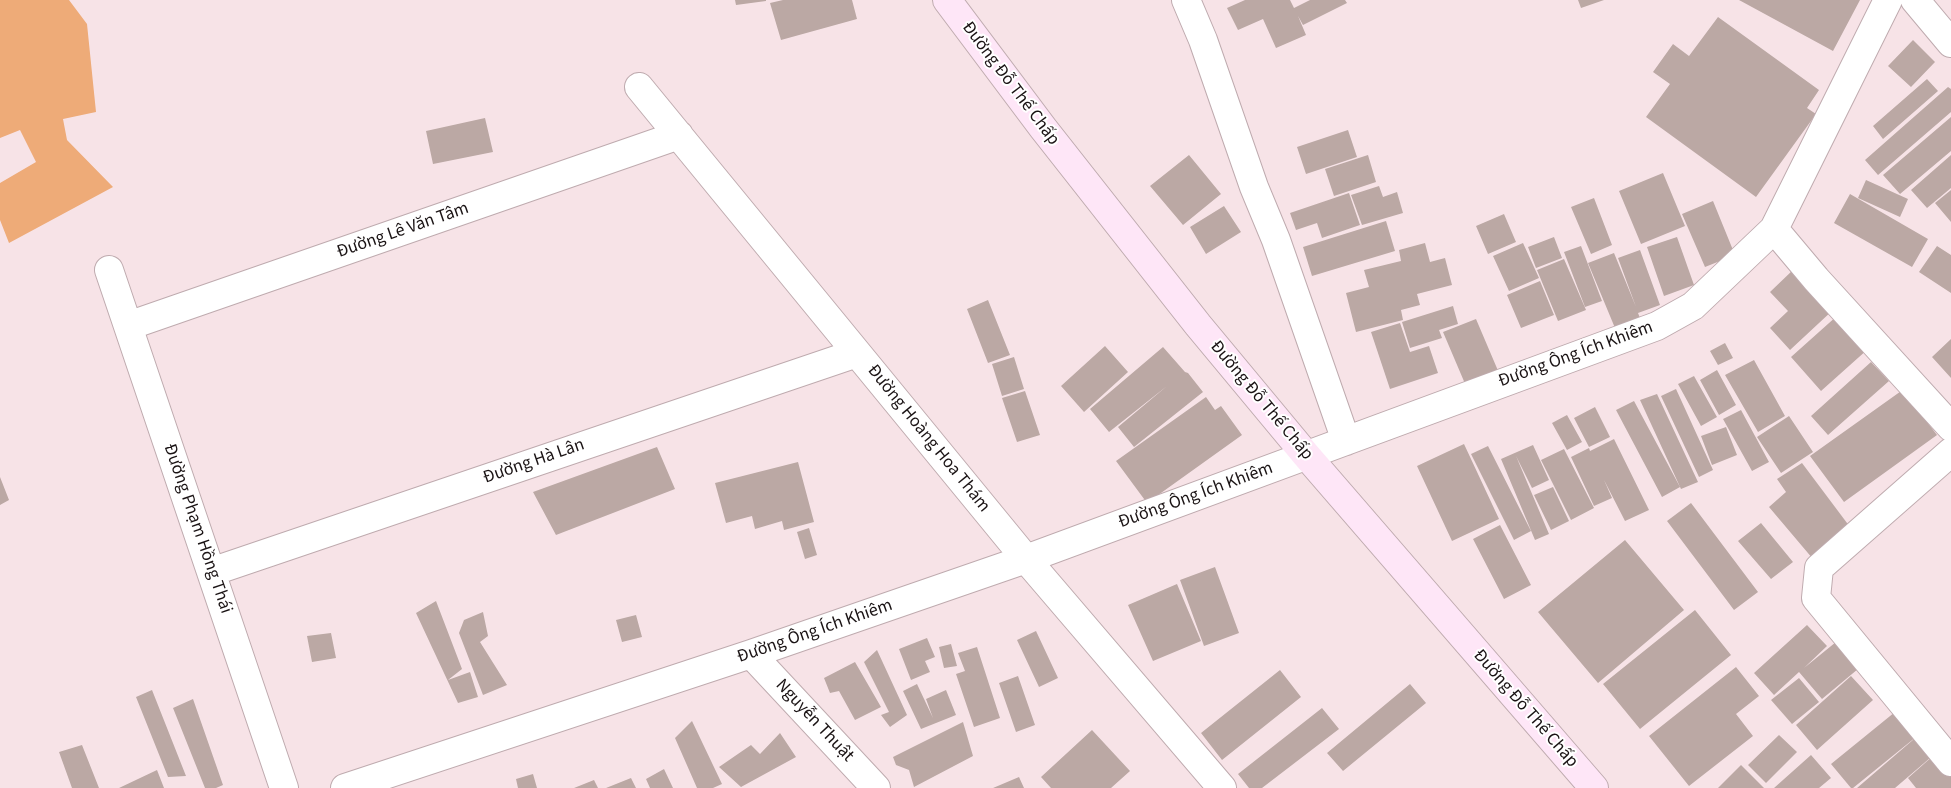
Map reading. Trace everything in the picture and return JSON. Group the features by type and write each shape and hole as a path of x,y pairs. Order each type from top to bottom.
{"street":[{"name":"Đường Đỗ Thế Chấp","path":"947,0 1043,128 1186,310 1306,456 1594,788"},
{"path":"1186,0 1203,40 1254,187 1276,240 1346,441"},
{"name":"Đường Ông Ích Khiêm","path":"345,788 751,654 1026,559 1657,326 1693,306 1774,229 1888,0"},
{"path":"1916,0 1951,44"},
{"name":"Đường Hoàng Hoa Thám","path":"638,86 1026,559 1222,788"},
{"name":"Đường Lê Văn Tâm","path":"128,326 679,136"},
{"path":"1774,229 1816,279 1951,427"},
{"name":"Đường Phạm Hồng Thái","path":"109,270 284,788"},
{"name":"Đường Hà Lân","path":"211,572 857,353"},
{"path":"1951,452 1819,568 1816,598 1951,762"},
{"name":"Nguyễn Thuật","path":"751,654 876,788"}],"shaded area":[{"path":"0,0 69,0 87,24 96,112 63,119 67,140 113,187 9,243 0,220 0,183 36,162 20,130 0,138"}],"building":[{"path":"735,0 766,0 766,1 736,5"},
{"path":"783,0 852,0 857,19 781,40 770,3"},
{"path":"1245,0 1290,0 1294,8 1310,0 1345,0 1347,3 1303,25 1298,16 1306,35 1276,48 1263,19 1238,30 1227,8"},
{"path":"1578,0 1604,0 1581,8"},
{"path":"1739,0 1860,0 1833,51"},
{"path":"1718,17 1819,90 1807,108 1816,114 1756,197 1646,117 1670,84 1653,72 1673,44 1689,56"},
{"path":"1913,40 1935,62 1911,87 1888,66"},
{"path":"1927,79 1938,91 1883,139 1873,126"},
{"path":"1948,87 1951,89 1951,112 1878,175 1865,160"},
{"path":"1951,117 1951,151 1900,194 1883,175"},
{"path":"485,118 493,152 433,164 426,131"},
{"path":"1348,130 1357,157 1306,174 1297,147"},
{"path":"1189,155 1221,194 1183,225 1150,186"},
{"path":"1368,155 1376,182 1334,196 1325,169"},
{"path":"1951,155 1951,188 1927,208 1911,190"},
{"path":"1663,173 1685,226 1641,244 1619,191"},
{"path":"1866,180 1908,199 1900,217 1858,198"},
{"path":"1379,186 1383,197 1397,192 1403,213 1362,225 1351,195"},
{"path":"1951,190 1951,222 1935,203"},
{"path":"1349,193 1360,225 1322,238 1317,223 1296,230 1290,213"},
{"path":"1850,194 1928,239 1912,267 1834,223"},
{"path":"1594,198 1612,245 1591,254 1571,207"},
{"path":"1713,201 1735,255 1705,267 1682,214"},
{"path":"1224,206 1241,232 1206,254 1190,227"},
{"path":"1504,214 1516,242 1488,254 1476,226"},
{"path":"1386,221 1395,251 1312,276 1303,247"},
{"path":"1554,237 1562,258 1536,268 1528,247"},
{"path":"1677,237 1694,285 1664,296 1647,247"},
{"path":"1425,243 1430,262 1445,258 1452,285 1417,294 1420,305 1401,310 1403,320 1356,332 1346,293 1369,287 1364,270 1401,261 1399,250"},
{"path":"1523,243 1539,278 1509,291 1493,256"},
{"path":"1581,246 1602,301 1585,307 1564,252"},
{"path":"1937,246 1951,255 1951,293 1919,272"},
{"path":"1640,250 1660,305 1638,313 1640,318 1615,328 1588,263 1614,253 1636,307 1618,258"},
{"path":"1564,259 1586,310 1558,321 1537,270"},
{"path":"1794,269 1833,310 1790,350 1770,328 1788,311 1770,292"},
{"path":"1540,281 1554,315 1521,328 1507,295"},
{"path":"988,300 1010,355 988,363 967,309"},
{"path":"1453,306 1458,324 1439,330 1442,338 1410,348 1402,322"},
{"path":"1838,315 1868,349 1821,391 1791,357"},
{"path":"1476,319 1499,373 1466,386 1443,332"},
{"path":"1400,323 1410,352 1429,346 1438,373 1390,389 1371,332"},
{"path":"1951,339 1951,378 1932,357"},
{"path":"1725,343 1733,358 1718,365 1710,351"},
{"path":"1105,346 1128,372 1084,412 1061,386"},
{"path":"1163,347 1203,392 1134,447 1118,427 1167,386 1109,432 1090,409"},
{"path":"1014,357 1024,389 1002,396 992,364"},
{"path":"1754,360 1785,416 1758,432 1725,375"},
{"path":"1871,362 1889,381 1828,435 1811,416"},
{"path":"1717,370 1736,405 1719,415 1700,380"},
{"path":"1694,376 1717,417 1701,426 1678,384"},
{"path":"1676,389 1713,470 1699,477 1661,396"},
{"path":"1904,389 1937,435 1844,502 1810,456"},
{"path":"1025,391 1040,435 1017,442 1002,398"},
{"path":"1657,394 1698,482 1681,489 1640,400"},
{"path":"1206,397 1215,410 1221,406 1242,435 1147,503 1116,461"},
{"path":"1634,401 1680,487 1662,497 1616,410"},
{"path":"1595,407 1610,437 1589,447 1574,418"},
{"path":"1741,410 1769,462 1752,471 1723,419"},
{"path":"1567,415 1582,442 1567,450 1552,423"},
{"path":"1789,416 1813,452 1781,473 1757,437"},
{"path":"1726,427 1737,455 1712,465 1701,436"},
{"path":"1614,439 1649,510 1625,521 1604,480 1612,498 1594,506 1571,457 1589,448 1590,451"},
{"path":"1464,444 1499,519 1452,541 1417,466"},
{"path":"1533,445 1549,480 1532,488 1516,456 1549,534 1535,540 1501,459"},
{"path":"1488,446 1531,531 1514,540 1471,454"},
{"path":"657,447 675,489 556,535 533,492"},
{"path":"1564,449 1594,508 1571,520 1541,460"},
{"path":"798,462 814,522 784,530 782,521 755,529 752,516 726,523 715,483"},
{"path":"1802,463 1850,527 1813,559 1769,507 1786,492 1777,479"},
{"path":"0,477 9,500 0,505"},
{"path":"1553,487 1569,521 1551,530 1534,495"},
{"path":"1691,503 1758,592 1734,610 1667,521"},
{"path":"1761,523 1793,562 1771,579 1738,541"},
{"path":"1500,525 1531,585 1504,599 1473,539"},
{"path":"809,528 817,555 805,559 797,532"},
{"path":"1625,540 1684,610 1598,683 1538,612"},
{"path":"1215,567 1239,633 1204,646 1180,580"},
{"path":"1177,584 1201,641 1153,661 1128,605"},
{"path":"436,601 462,669 448,680 470,672 478,697 458,703 416,613"},
{"path":"1695,610 1731,655 1640,729 1603,684"},
{"path":"483,612 488,636 480,642 507,685 483,695 459,633 464,620"},
{"path":"636,615 642,637 622,642 616,620"},
{"path":"1807,625 1827,646 1804,668 1836,642 1858,669 1822,699 1799,672 1774,695 1754,673"},
{"path":"1036,631 1058,678 1039,687 1017,640"},
{"path":"331,633 336,658 312,662 307,636"},
{"path":"927,638 935,657 925,661 930,672 911,680 899,649"},
{"path":"951,644 957,666 944,668 939,647"},
{"path":"977,647 1000,718 974,727 956,674 965,671 958,653"},
{"path":"877,650 907,715 890,727 881,715 889,712 864,662"},
{"path":"855,662 881,707 855,720 839,691 830,693 824,678"},
{"path":"1736,667 1759,696 1736,714 1753,736 1689,786 1649,736"},
{"path":"1280,670 1301,697 1222,760 1201,733"},
{"path":"1018,676 1035,725 1016,732 999,683"},
{"path":"1851,676 1873,700 1817,750 1796,725"},
{"path":"1799,678 1819,702 1792,724 1771,700"},
{"path":"917,684 933,718 926,699 946,690 956,715 921,729 903,691"},
{"path":"1410,684 1426,703 1343,771 1327,753"},
{"path":"152,690 186,776 168,777 136,697"},
{"path":"193,699 223,785 216,788 205,788 173,708"},
{"path":"1322,708 1339,729 1262,788 1249,788 1238,774"},
{"path":"1895,712 1916,737 1851,788 1831,764"},
{"path":"692,721 722,784 713,788 697,788 675,738"},
{"path":"963,722 973,756 914,787 909,770 896,765 893,757"},
{"path":"1092,730 1130,771 1111,788 1051,788 1041,777"},
{"path":"780,733 796,757 741,787 719,767 751,745 760,754"},
{"path":"1779,735 1797,752 1766,783 1748,765"},
{"path":"1914,739 1930,758 1895,788 1857,788"},
{"path":"82,745 99,788 72,788 59,752"},
{"path":"1811,755 1831,778 1819,788 1774,788"},
{"path":"1934,755 1951,774 1951,788 1916,788 1908,778"},
{"path":"1741,765 1764,788 1718,788"},
{"path":"664,769 673,788 650,788 646,779"},
{"path":"157,770 164,788 119,788"},
{"path":"533,774 537,788 518,788 516,779"},
{"path":"1019,777 1024,788 993,788"},
{"path":"631,778 636,788 606,788"},
{"path":"594,780 598,788 574,788"}]}
